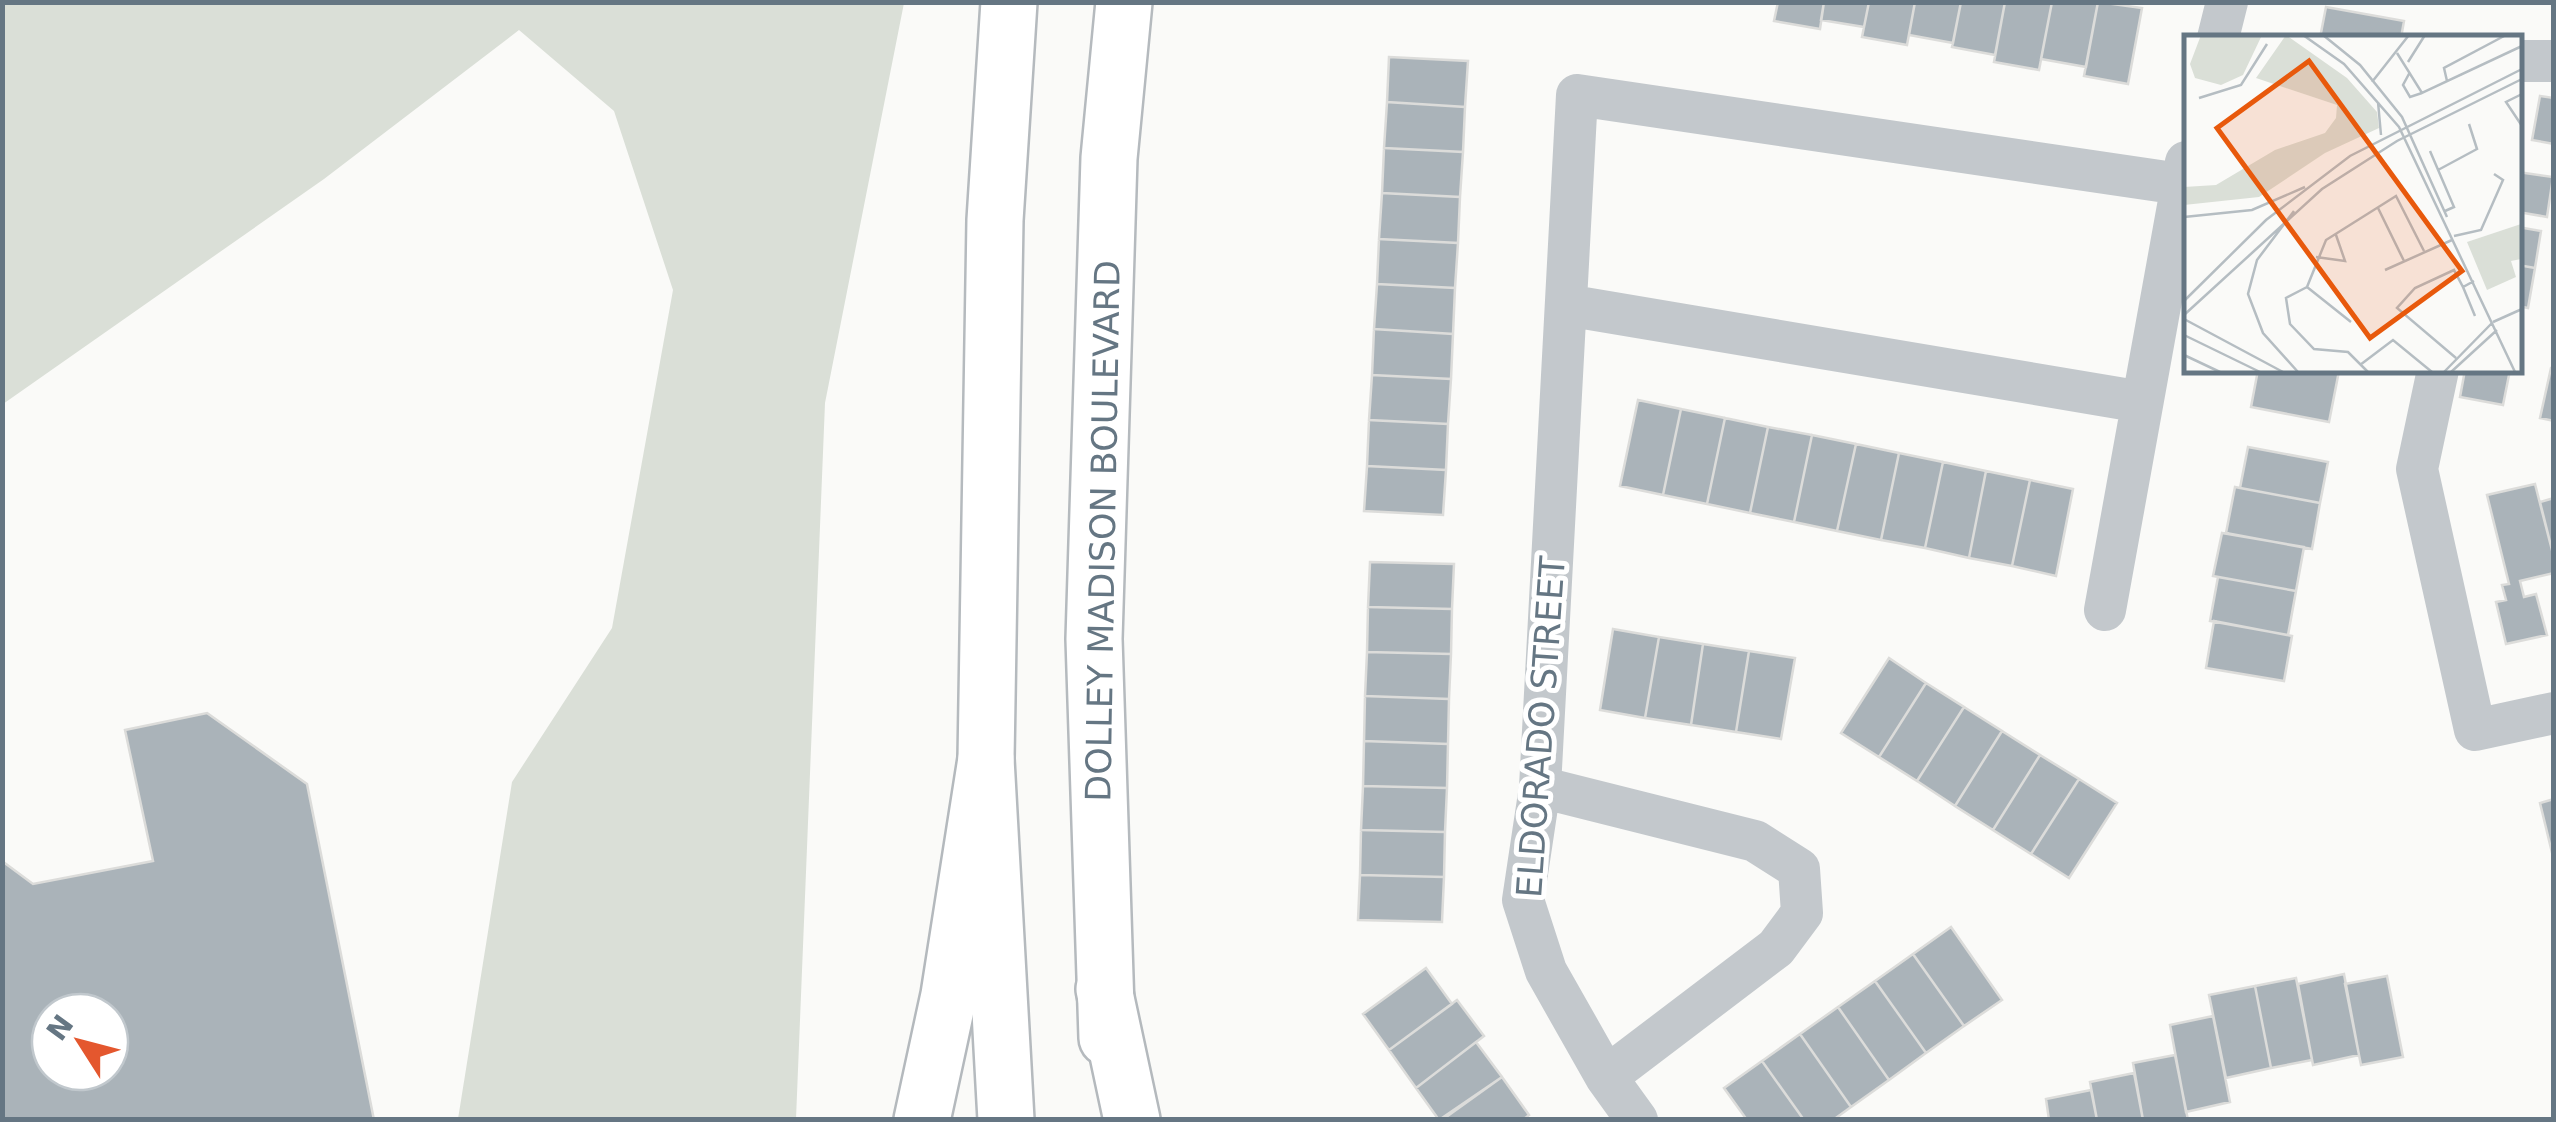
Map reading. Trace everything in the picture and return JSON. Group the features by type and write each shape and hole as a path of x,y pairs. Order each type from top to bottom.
{"main road":[{"path":"1006,1120 986,759 995,220 1009,2"},
{"name":"DOLLEY MADISON BOULEVARD","path":"1111,1120 1094,640 1109,158 1124,2"},
{"path":"1109,158 1152,2"},
{"path":"922,1120 949,995 986,759"},
{"path":"1104,990 1132,1120"}],"street":[{"path":"2219,35 2228,2"},
{"path":"2521,61 2554,61"},
{"name":"ELDORADO STREET","path":"1637,1120 1606,1077 1546,971 1523,900 1540,786 1577,95 2183,173 2105,610"},
{"path":"1566,305 2142,402"},
{"path":"2438,372 2417,469 2475,730 2554,713"},
{"path":"1540,786 1755,841 1799,869 1802,913 1776,948 1606,1077"}],"shaded area":[{"path":"3,2 904,3 825,403 796,1119 458,1119 512,782 612,628 673,290 614,111 519,30 324,179 3,404"}],"building":[{"path":"1778,2 1824,2 1820,29 1774,21"},
{"path":"1824,2 1869,2 1864,27 1821,20"},
{"path":"1869,2 1915,2 1907,45 1862,37"},
{"path":"1915,2 1961,2 1953,43 1909,35"},
{"path":"1961,2 2005,2 1995,55 1952,47"},
{"path":"2005,2 2052,2 2039,70 1994,62"},
{"path":"2052,2 2098,2 2086,67 2041,59"},
{"path":"2098,2 2142,8 2128,84 2084,76"},
{"path":"2326,7 2404,21 2402,35 2321,35"},
{"path":"1389,57 1468,61 1465,107 1387,102"},
{"path":"2540,96 2554,98 2554,144 2532,140"},
{"path":"1387,102 1465,107 1463,152 1384,148"},
{"path":"1384,148 1463,152 1460,197 1382,193"},
{"path":"2521,172 2553,177 2547,217 2521,213"},
{"path":"1382,193 1460,197 1458,243 1379,239"},
{"path":"2521,228 2541,231 2535,268 2521,266"},
{"path":"1379,239 1458,243 1455,288 1377,284"},
{"path":"2521,266 2535,268 2528,308 2521,307"},
{"path":"1377,284 1455,288 1453,334 1374,329"},
{"path":"1374,329 1453,334 1451,379 1372,375"},
{"path":"2554,368 2554,421 2540,418"},
{"path":"2258,372 2339,372 2329,422 2251,407"},
{"path":"2465,372 2510,372 2503,405 2460,397"},
{"path":"1372,375 1451,379 1448,424 1369,420"},
{"path":"1638,400 1681,409 1663,495 1620,486"},
{"path":"1681,409 1725,418 1707,504 1663,495"},
{"path":"1725,418 1768,427 1750,513 1707,504"},
{"path":"1369,420 1448,424 1446,470 1367,466"},
{"path":"1768,427 1812,435 1794,522 1750,513"},
{"path":"1812,435 1856,444 1837,531 1794,522"},
{"path":"1856,444 1899,453 1881,540 1837,531"},
{"path":"2248,447 2328,462 2320,503 2240,488"},
{"path":"1899,453 1943,462 1925,548 1881,540"},
{"path":"1943,462 1986,471 1969,558 1925,548"},
{"path":"1367,466 1446,470 1443,515 1364,511"},
{"path":"1986,471 2030,480 2012,566 1969,558"},
{"path":"2030,480 2073,489 2056,576 2012,566"},
{"path":"2535,484 2554,558 2554,573 2520,581 2524,597 2536,594 2547,635 2506,644 2496,602 2506,600 2502,585 2509,584 2487,495"},
{"path":"2235,487 2320,503 2312,549 2226,533"},
{"path":"2554,498 2554,558 2540,502"},
{"path":"2222,533 2304,547 2296,591 2213,576"},
{"path":"1370,562 1454,564 1452,609 1368,607"},
{"path":"2218,577 2296,591 2288,635 2210,621"},
{"path":"1368,607 1452,609 1451,654 1367,652"},
{"path":"2214,621 2292,636 2284,681 2206,668"},
{"path":"1613,629 1659,637 1645,718 1600,710"},
{"path":"1659,637 1703,644 1691,725 1645,718"},
{"path":"1703,644 1749,651 1736,732 1691,725"},
{"path":"1749,651 1795,658 1781,739 1736,732"},
{"path":"1367,652 1451,654 1449,699 1365,696"},
{"path":"1889,658 1926,683 1879,757 1841,733"},
{"path":"1926,683 1964,707 1917,781 1879,757"},
{"path":"1365,696 1449,699 1448,744 1364,741"},
{"path":"1964,707 2002,731 1955,806 1917,781"},
{"path":"207,713 307,784 374,1120 2,1120 2,861 33,884 153,861 125,730"},
{"path":"2002,731 2040,755 1993,830 1955,806"},
{"path":"1364,741 1448,744 1447,788 1363,786"},
{"path":"2040,755 2079,779 2031,854 1993,830"},
{"path":"2079,779 2117,803 2069,878 2031,854"},
{"path":"1363,786 1447,788 1445,832 1361,830"},
{"path":"2554,799 2554,861 2540,803"},
{"path":"1361,830 1445,832 1444,877 1360,875"},
{"path":"1360,875 1444,877 1442,922 1358,920"},
{"path":"1951,927 2002,1000 1964,1026 1913,954"},
{"path":"1913,954 1964,1026 1926,1053 1875,981"},
{"path":"1426,968 1452,1004 1389,1050 1363,1014"},
{"path":"2344,974 2359,1055 2313,1065 2298,984"},
{"path":"2387,976 2403,1057 2361,1065 2345,984"},
{"path":"2296,978 2312,1060 2271,1068 2255,986"},
{"path":"1875,981 1926,1053 1889,1080 1838,1007"},
{"path":"2255,986 2271,1068 2226,1078 2209,995"},
{"path":"1457,1000 1484,1036 1416,1088 1389,1050"},
{"path":"1838,1007 1889,1080 1851,1107 1800,1034"},
{"path":"2213,1016 2230,1102 2186,1112 2170,1025"},
{"path":"1800,1034 1851,1107 1833,1120 1804,1120 1762,1061"},
{"path":"1476,1042 1502,1077 1439,1120 1416,1088"},
{"path":"2175,1055 2188,1120 2143,1120 2133,1063"},
{"path":"1762,1061 1804,1120 1747,1120 1724,1088"},
{"path":"2134,1073 2143,1120 2097,1120 2090,1082"},
{"path":"1502,1077 1529,1115 1523,1120 1442,1120"},
{"path":"2091,1090 2097,1120 2049,1120 2046,1099"}]}
